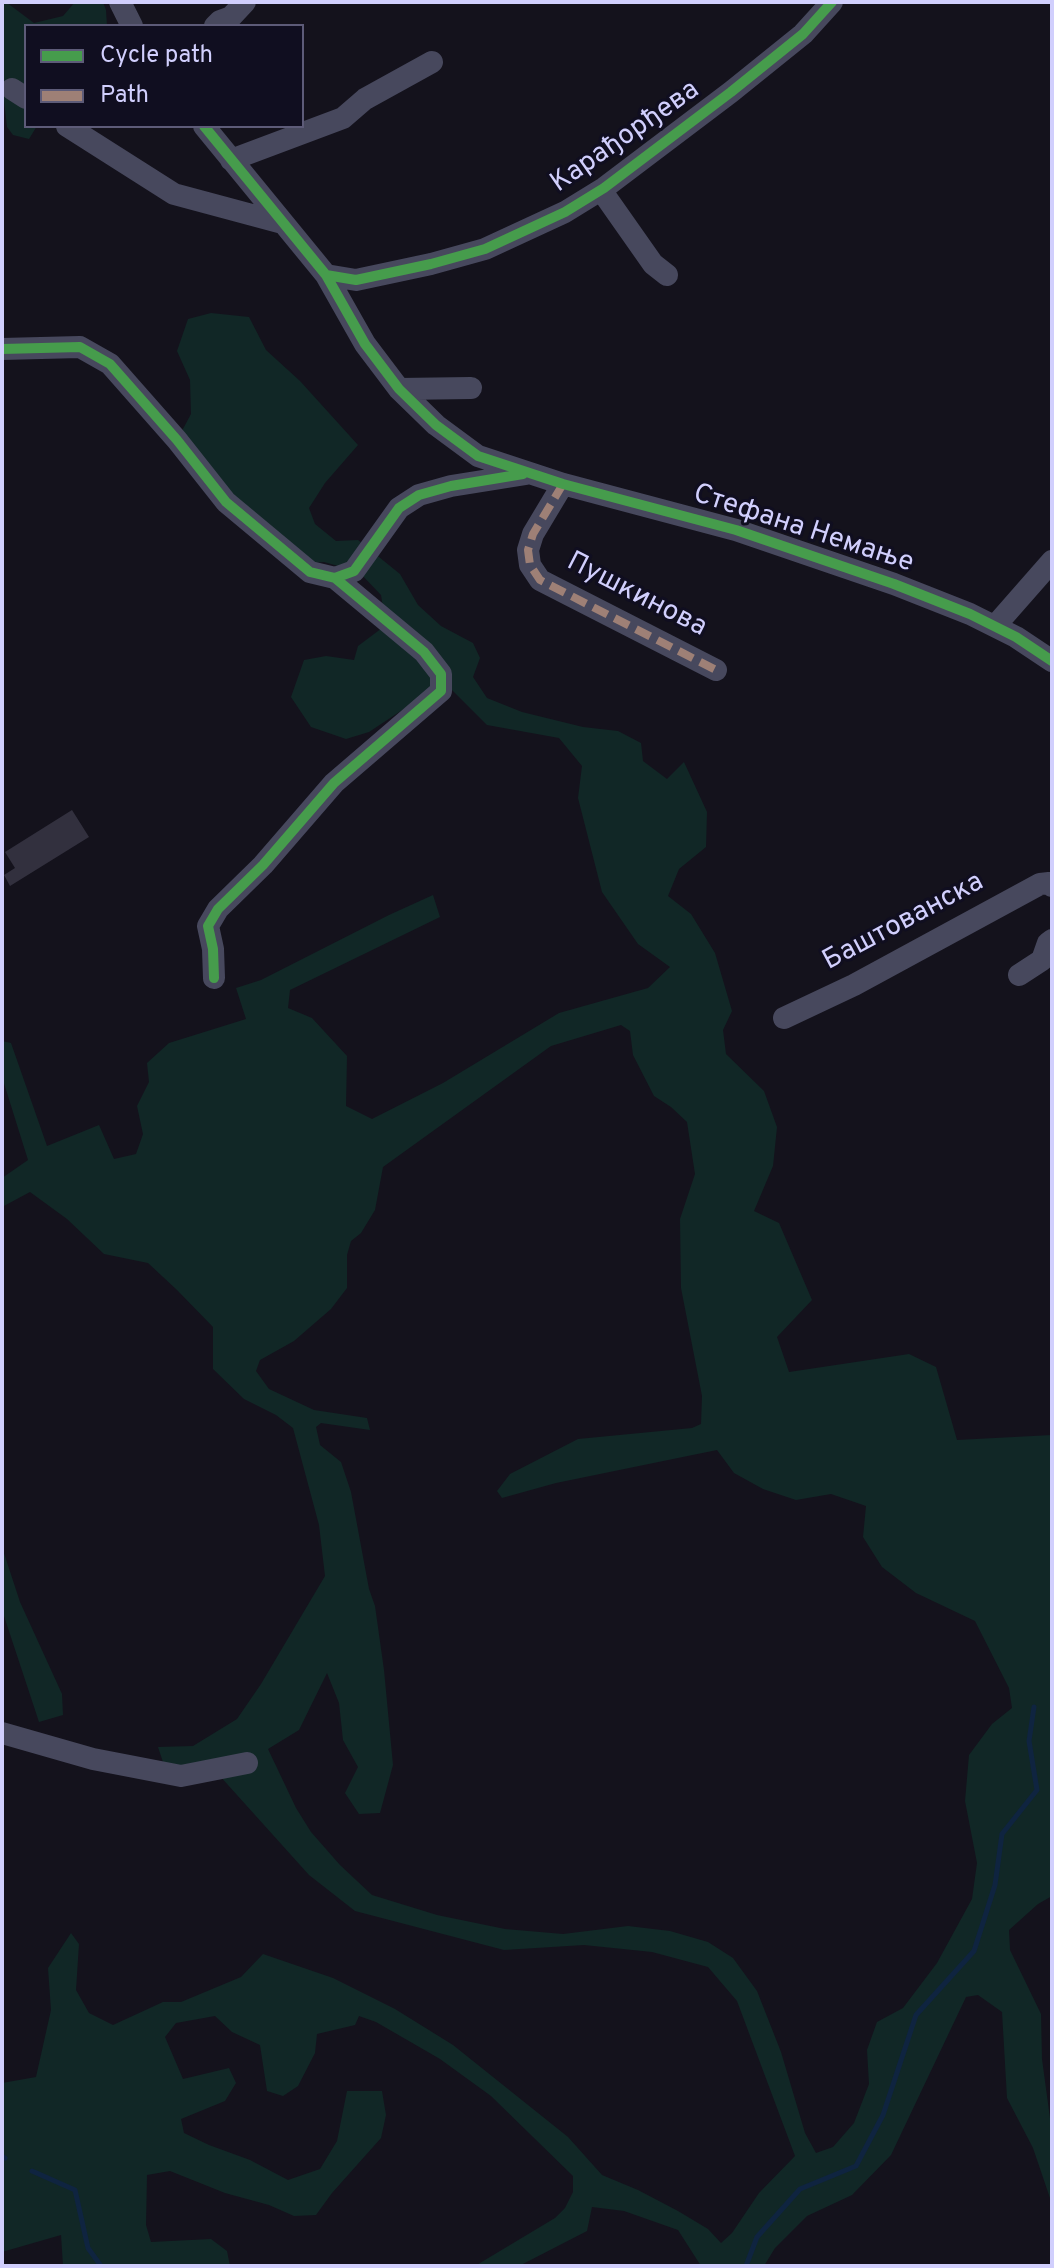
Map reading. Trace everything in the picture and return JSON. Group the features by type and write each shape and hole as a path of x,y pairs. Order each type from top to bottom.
{"street":[{"path":"120,2 131,24"},
{"path":"217,24 231,17 245,2"},
{"name":"Карађорђева","path":"326,275 356,280 431,264 485,249 565,212 601,190 791,43 832,2"},
{"path":"231,160 343,118 365,99 432,62"},
{"path":"70,128 174,194 282,223"},
{"name":"Стефана Немање","path":"206,128 326,275 365,344 399,389 436,425 478,456 527,474 658,508 820,557 923,595 995,626 1052,661"},
{"path":"601,190 653,264 667,275"},
{"path":"2,349 80,347 110,364 226,502 310,572 335,578 424,652 441,674 441,691 334,783 263,865 218,909 208,926 214,978"},
{"path":"399,389 471,388"},
{"name":"Стефана Немање","path":"335,578 354,571 399,508 419,495 451,486 527,474"},
{"name":"Пушкинова","path":"563,484 533,534 528,550 530,565 540,580 716,670"},
{"path":"995,626 1052,561"},
{"name":"Баштованска","path":"784,1018 854,985 1040,884 1049,883 1052,886"},
{"path":"1019,975 1042,960 1052,940"},
{"path":"2,1733 93,1759 181,1776 247,1763"}],"green space":[{"path":"2,2 34,23 63,16 75,2 103,2 107,24 24,24 24,128 36,128 29,139 13,135 7,127 2,84"},
{"path":"211,313 249,317 266,350 300,381 358,445 325,483 309,508 315,524 336,541 358,540 400,574 418,605 441,626 473,643 480,658 473,677 487,698 522,712 583,727 618,731 641,743 643,761 667,779 684,762 707,812 706,847 679,869 668,896 691,914 715,953 732,1011 723,1030 726,1054 764,1091 777,1127 773,1166 754,1211 779,1223 812,1300 777,1337 789,1372 909,1354 936,1367 957,1440 1052,1435 1052,1896 1038,1904 1009,1930 1010,1950 1041,2014 1042,2059 1052,2133 1052,2204 1033,2148 1007,2098 1002,2012 978,1995 966,1997 891,2155 852,2195 807,2216 775,2248 764,2266 701,2266 678,2230 624,2211 592,2207 587,2231 519,2266 475,2266 555,2218 565,2208 573,2192 573,2176 491,2096 440,2059 376,2022 359,2016 355,2025 317,2034 315,2053 298,2086 283,2096 267,2091 260,2045 232,2032 215,2016 176,2023 165,2037 183,2079 229,2068 236,2083 225,2101 181,2119 184,2133 209,2145 250,2160 288,2180 320,2169 337,2141 347,2091 382,2091 386,2115 381,2138 316,2215 294,2216 170,2171 147,2175 146,2225 151,2242 211,2239 227,2251 230,2266 63,2266 61,2235 2,2252 2,2083 36,2077 51,2010 48,1968 71,1933 79,1944 76,1990 89,2013 113,2025 163,2002 181,2002 241,1977 263,1954 333,1978 395,2009 453,2045 568,2137 602,2175 678,2211 708,2229 721,2243 732,2233 759,2193 795,2156 737,2001 708,1967 652,1952 584,1945 504,1950 355,1911 309,1875 210,1765 164,1765 158,1747 193,1746 237,1719 325,1576 319,1525 293,1428 276,1415 244,1399 213,1369 213,1327 177,1290 148,1263 104,1254 67,1219 30,1192 2,1207 2,1178 28,1160 2,1077 2,1041 11,1043 47,1146 99,1125 114,1159 136,1154 143,1134 137,1106 149,1082 147,1063 169,1043 246,1019 236,988 261,980 433,895 440,917 290,990 288,1008 312,1018 347,1056 346,1106 372,1119 443,1083 559,1013 648,988 670,967 638,944 602,892 578,798 582,766 559,738 487,725 452,690 434,689 369,732 346,739 311,727 291,697 304,660 326,656 354,660 358,646 386,625 381,595 359,572 324,562 298,564 177,440 191,414 190,380 177,351 188,319","holes":["621,1025 630,1031 633,1055 654,1096 687,1122 695,1174 680,1219 681,1288 702,1396 701,1424 692,1428 578,1439 510,1474 497,1491 502,1498 556,1483 717,1450 734,1473 763,1489 796,1500 831,1494 866,1506 863,1537 882,1567 916,1593 975,1621 1009,1688 1012,1708 992,1724 969,1755 965,1801 977,1863 972,1899 937,1963 903,2008 877,2022 867,2050 869,2084 854,2123 833,2147 816,2153 805,2133 781,2052 757,1991 733,1958 708,1942 670,1931 628,1926 563,1934 505,1929 437,1915 372,1895 311,1832 268,1749 299,1730 327,1673 339,1703 343,1740 358,1767 345,1793 359,1814 380,1813 393,1765 375,1606 351,1492 341,1462 320,1445 316,1427 321,1423 370,1430 367,1418 314,1410 269,1389 256,1371 260,1360 294,1341 331,1309 347,1288 347,1255 351,1241 361,1233 375,1210 383,1167 551,1046"]},
{"path":"2,1547 20,1602 62,1694 63,1715 39,1722 2,1610"}],"building":[{"path":"72,810 89,837 10,886 4,875 15,868 5,852"}],"waterway":[{"path":"746,2266 757,2237 800,2189 856,2166 883,2115 916,2015 974,1951 995,1885 1002,1834 1037,1790 1029,1741 1034,1707"},
{"path":"32,2171 75,2190 88,2248 101,2266"}],"marked path":[{"path":"563,484 533,534 528,550 530,565 540,580 716,670"}],"cycle path":[{"path":"326,275 356,280 431,264 485,249 565,212 604,188 731,92 803,34 832,2"},
{"path":"206,128 326,275 365,344 399,389 436,425 478,456 563,484 736,530 894,584 970,614 1016,637 1052,661"},
{"path":"2,349 80,347 110,364 226,502 310,572 335,578 354,571 399,508 419,495 451,486 523,474"},
{"path":"214,978 208,926 218,909 263,865 334,783 441,691 441,674 424,652 335,578"}]}
